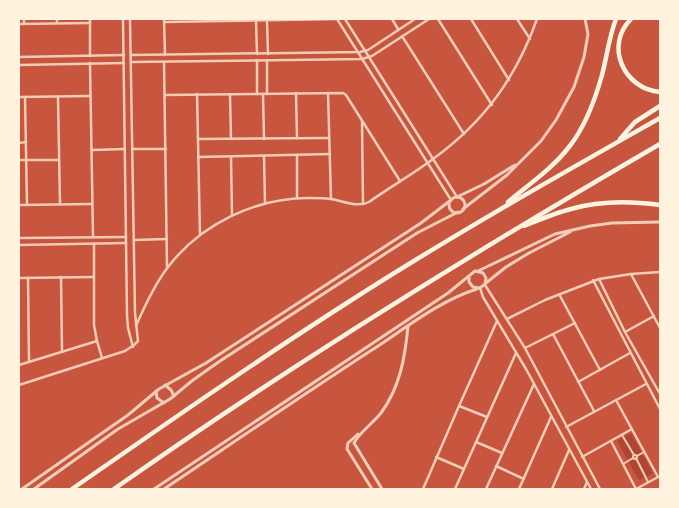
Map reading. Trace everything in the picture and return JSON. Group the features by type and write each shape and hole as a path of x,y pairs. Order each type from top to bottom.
{"highway":[{"path":"498,211 551,166 568,148 579,132 592,103 602,74 607,48 616,19"},
{"path":"631,19 623,29 620,38 618,52 621,63 626,74 634,82 648,90 660,92"},
{"path":"617,142 635,122 660,106"},
{"path":"72,489 242,371 358,296 498,211 660,118"},
{"path":"114,489 294,366 511,231 660,144"},
{"path":"629,162 660,148"},
{"path":"511,231 571,208 619,203 660,205"}],"street":[{"path":"24,19 24,24"},
{"path":"57,19 57,24"},
{"path":"90,19 90,56"},
{"path":"123,19 127,322 133,346"},
{"path":"19,384 125,351 137,343 130,19"},
{"path":"165,55 164,21 337,19 451,200 449,204 450,208 454,212 458,212"},
{"path":"345,19 457,197 461,198 464,202 463,209"},
{"path":"392,19 398,30"},
{"path":"131,55 358,52 365,51 415,19"},
{"path":"131,62 362,59 369,57 429,19"},
{"path":"438,19 492,105"},
{"path":"470,19 509,80"},
{"path":"517,19 530,40"},
{"path":"136,326 147,301 167,268 180,253 200,235 232,215 265,204 297,198 331,199 363,204 369,202 434,159 464,134 492,105 509,80 530,40 537,19"},
{"path":"34,489 118,429 164,403 202,373 233,352 417,233 463,209 507,176 517,164 533,150 549,131 569,99 578,77 587,46 588,34 585,19"},
{"path":"267,20 268,54"},
{"path":"256,21 257,54"},
{"path":"19,24 90,23"},
{"path":"402,36 464,134"},
{"path":"19,57 124,55"},
{"path":"257,60 257,94"},
{"path":"267,60 267,94"},
{"path":"164,62 167,268"},
{"path":"90,63 93,237"},
{"path":"19,65 124,63"},
{"path":"165,95 296,93 344,94 400,181"},
{"path":"296,93 297,138"},
{"path":"328,93 331,199"},
{"path":"197,94 200,235"},
{"path":"230,94 231,139"},
{"path":"263,94 264,139"},
{"path":"19,97 91,96"},
{"path":"25,97 27,204"},
{"path":"58,97 60,204"},
{"path":"362,121 363,204"},
{"path":"198,139 329,138"},
{"path":"19,143 26,142"},
{"path":"92,150 125,149"},
{"path":"132,149 166,149"},
{"path":"198,158 330,154"},
{"path":"297,155 297,198"},
{"path":"264,156 265,204"},
{"path":"231,157 232,215"},
{"path":"19,160 59,160"},
{"path":"22,489 128,415 165,385 206,363 421,223 451,200 489,181 517,164"},
{"path":"126,184 133,184"},
{"path":"19,205 92,204"},
{"path":"154,489 444,296 469,277 473,272 514,255 546,238 564,232 612,223 660,222"},
{"path":"164,489 325,380 408,326 450,300 479,288 506,267 529,253 574,230"},
{"path":"19,238 126,237"},
{"path":"134,240 167,239"},
{"path":"19,245 126,243"},
{"path":"94,244 94,322 102,358"},
{"path":"478,271 485,276 485,284 525,348 600,489"},
{"path":"507,319 559,294 593,280 631,274 660,272"},
{"path":"631,274 660,328"},
{"path":"61,277 62,352"},
{"path":"19,278 94,277"},
{"path":"469,277 471,286 479,288"},
{"path":"28,278 29,362"},
{"path":"598,279 660,394"},
{"path":"593,280 660,409"},
{"path":"479,288 534,384 591,489"},
{"path":"559,294 600,370"},
{"path":"626,332 654,316"},
{"path":"423,489 498,321"},
{"path":"525,348 575,322"},
{"path":"382,489 354,445 355,440 371,425 389,401 396,388 404,362 408,326"},
{"path":"553,334 594,412"},
{"path":"19,366 97,341"},
{"path":"455,489 516,352"},
{"path":"578,382 630,353"},
{"path":"486,489 534,384"},
{"path":"566,426 646,384"},
{"path":"165,385 171,390 174,396"},
{"path":"156,391 158,399 164,403"},
{"path":"611,441 636,489 659,476 644,452 616,400"},
{"path":"459,406 487,417"},
{"path":"519,489 551,416"},
{"path":"371,425 350,441 347,446 349,453 372,489"},
{"path":"582,456 632,429"},
{"path":"622,435 648,482"},
{"path":"476,442 502,453"},
{"path":"349,453 356,448"},
{"path":"552,489 569,450"},
{"path":"623,464 644,452"},
{"path":"436,457 464,469"},
{"path":"496,466 524,479"},
{"path":"584,489 587,482"}],"shaded area":[{"path":"631,433 653,473 639,480 617,441"}]}
